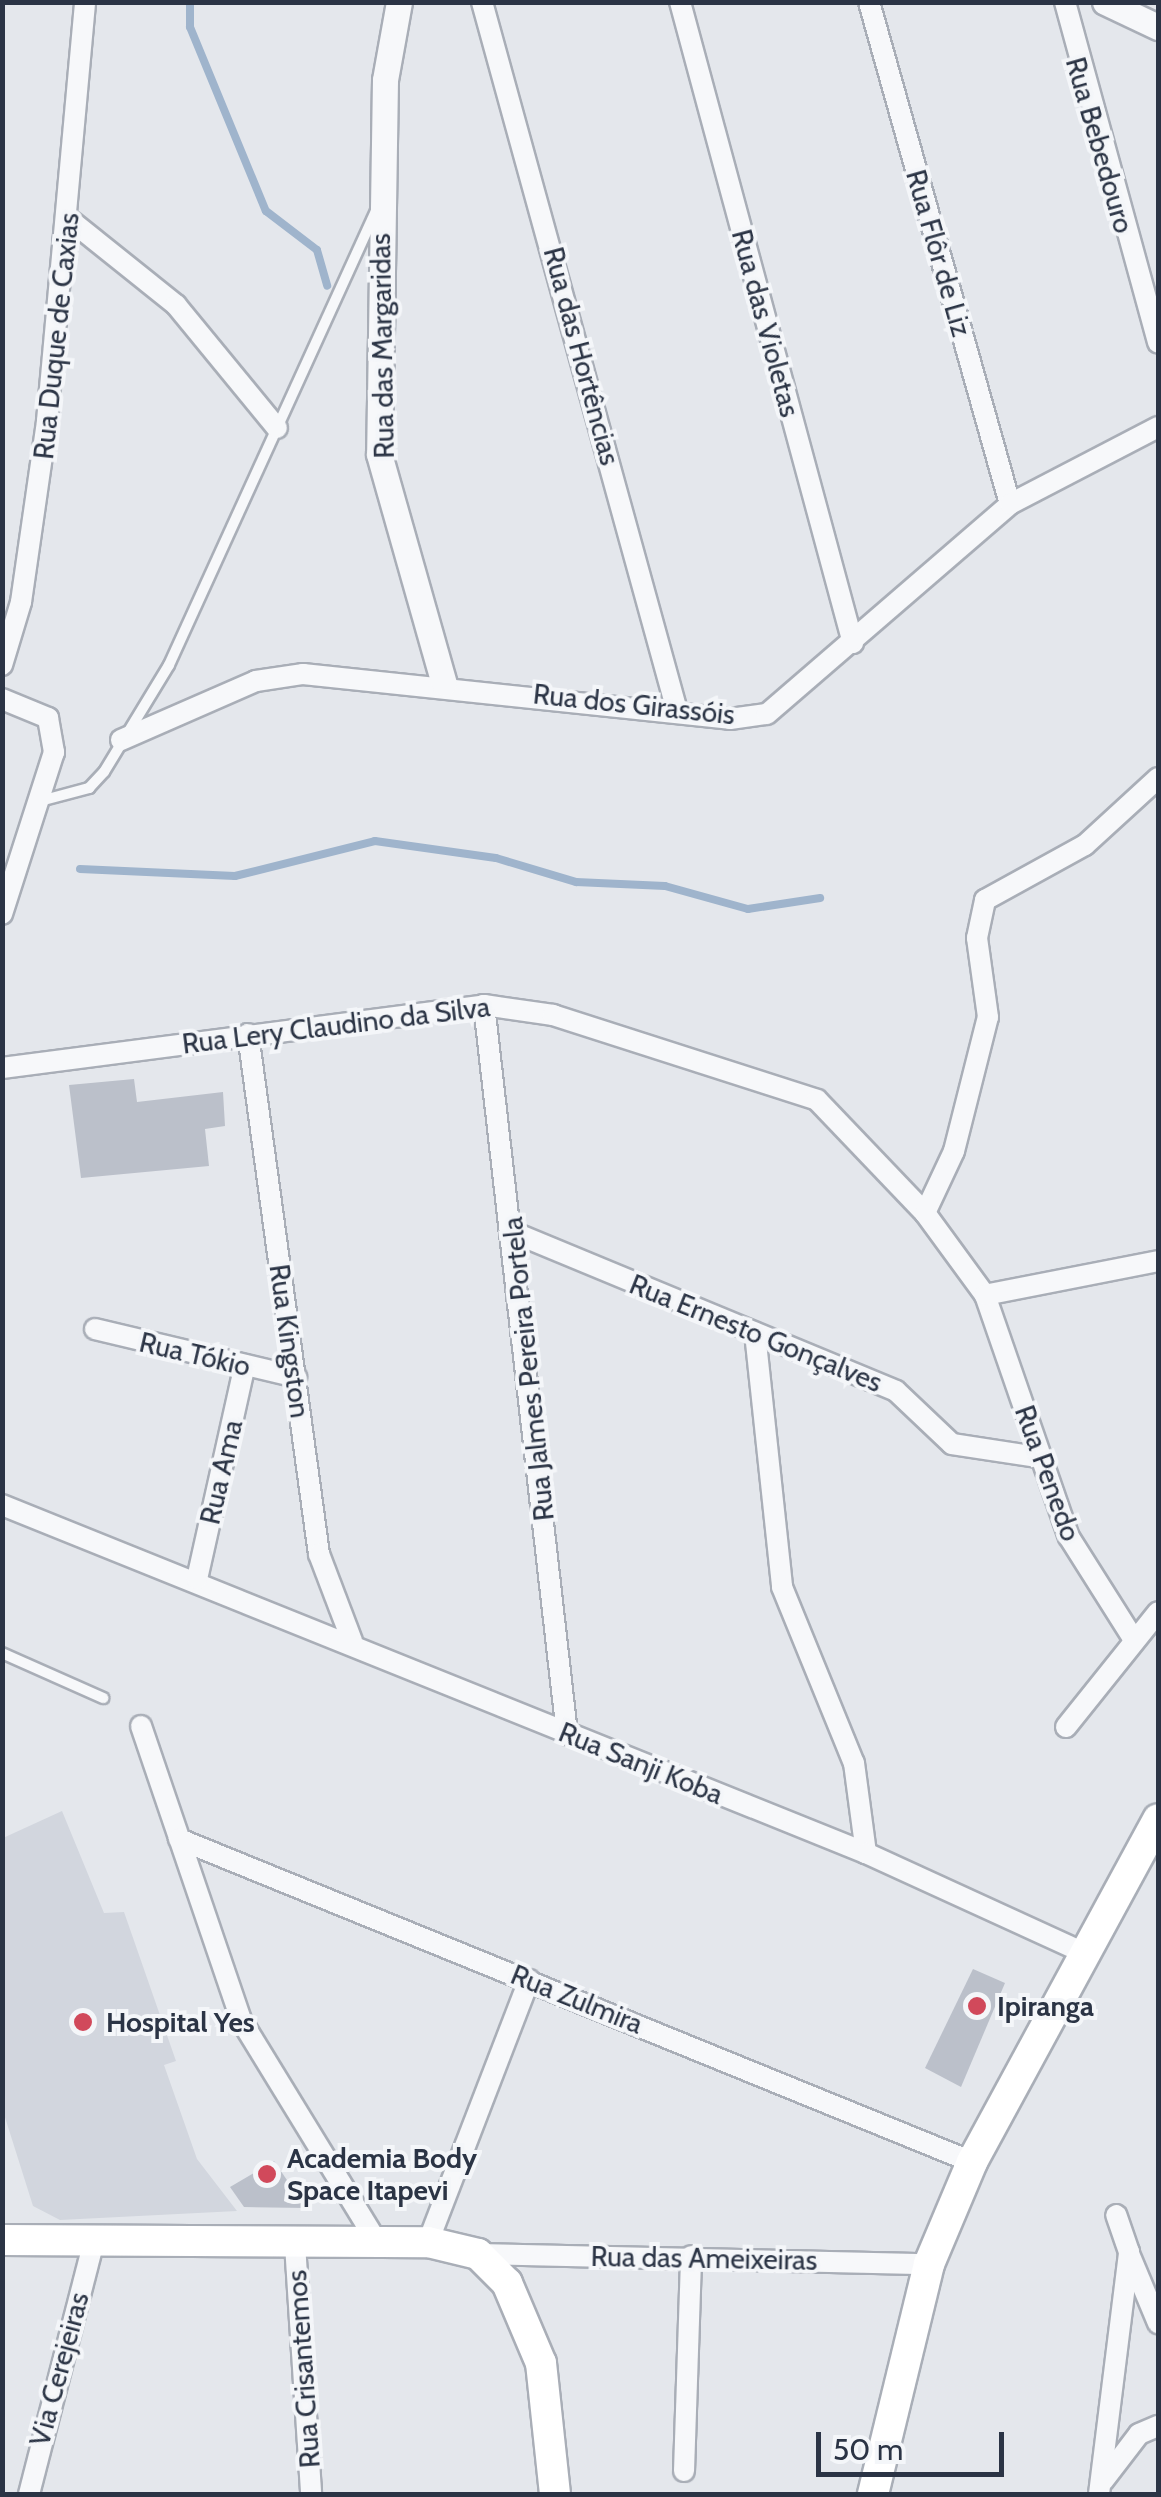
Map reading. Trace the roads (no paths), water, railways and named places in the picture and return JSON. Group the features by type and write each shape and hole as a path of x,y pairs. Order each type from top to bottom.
{"main road":[{"path":"873,2494 930,2264 972,2162 1082,1952 1158,1819"},
{"path":"4,2236 93,2244 428,2242 478,2254 508,2283 541,2363 555,2494"}],"street":[{"name":"Rua Duque de Caxias","path":"2,666 35,516 70,220 86,2"},
{"name":"Rua das Margaridas","path":"399,2 387,50 381,200 379,454 444,682"},
{"name":"Rua das Hortências","path":"482,2 677,712"},
{"name":"Rua das Violetas","path":"680,2 853,644"},
{"name":"Rua Flôr de Liz","path":"869,2 1010,504"},
{"name":"Rua Bebedouro","path":"1065,2 1158,343"},
{"path":"1105,2 1158,27"},
{"path":"70,220 176,304 277,428"},
{"name":"Rua dos Girassóis","path":"120,740 277,675 444,682 677,712 767,714 853,644 1010,504 1158,428"},
{"path":"2,699 48,718 54,752 44,800 3,908"},
{"path":"925,1212 954,1151 988,1017 977,938 985,900 1084,845 1158,778"},
{"name":"Rua Lery Claudino da Silva","path":"2,1068 484,1004 553,1015 816,1100 925,1212 985,1295"},
{"name":"Rua Jalmes Pereira Portela","path":"484,1004 515,1233 567,1734"},
{"name":"Rua Kingston","path":"248,1034 325,1586 352,1641"},
{"name":"Rua Ernesto Gonçalves","path":"515,1233 896,1391 952,1444 1043,1458"},
{"path":"985,1295 1158,1261"},
{"name":"Rua Penedo","path":"985,1295 1068,1537 1134,1640"},
{"name":"Rua Tókio","path":"95,1329 296,1377"},
{"path":"755,1333 782,1587 854,1764 866,1854"},
{"name":"Rua Ama","path":"197,1579 245,1366"},
{"name":"Rua Sanji Koba","path":"2,1505 352,1641 567,1734 866,1854 1082,1952"},
{"path":"1066,1727 1158,1612"},
{"path":"141,1726 241,2020 378,2242"},
{"name":"Rua Zulmira","path":"180,1839 972,2162"},
{"path":"428,2242 529,1980"},
{"path":"1116,2215 1158,2323"},
{"name":"Via Cerejeiras","path":"29,2494 93,2244"},
{"name":"Rua Crisantemos","path":"295,2244 311,2494"},
{"path":"1099,2491 1129,2252"},
{"name":"Rua das Ameixeiras","path":"478,2254 930,2264"},
{"path":"684,2472 691,2256"},
{"path":"1099,2491 1123,2451 1158,2426"}],"lane":[{"path":"44,800 89,788 169,665 381,200"},
{"path":"2,1653 103,1698"}],"waterway":[{"path":"190,2 190,27 266,211 317,250 327,286"},
{"path":"80,869 235,876 375,841 496,858 576,882 665,886 748,909 820,898"}],"place":[{"name":"Ipiranga","path":"977,2006"},
{"name":"Hospital Yes","path":"83,2022"},
{"name":"Academia Body Space Itapevi","path":"267,2174"}]}
